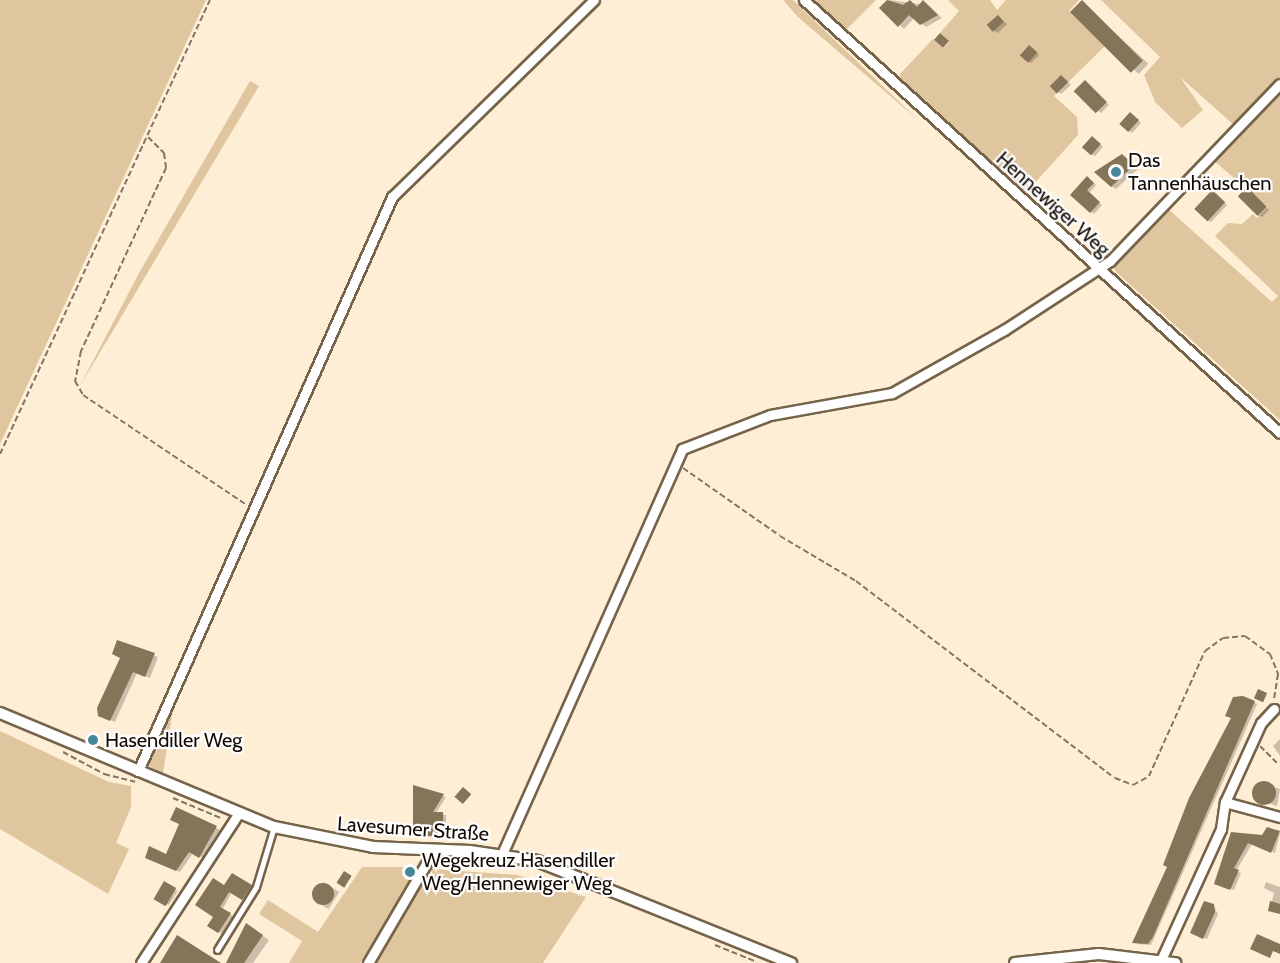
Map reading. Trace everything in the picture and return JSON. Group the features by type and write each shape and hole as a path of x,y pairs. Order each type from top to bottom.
{"street":[{"path":"138,771 392,197 594,0"},
{"name":"Hennewiger Weg","path":"804,0 1280,433"},
{"path":"502,854 674,460 694,441 750,422 892,393 1099,270 1280,84"},
{"path":"1161,960 1221,829 1226,802 1254,740 1274,709"},
{"name":"Lavesumer Straße","path":"0,713 138,771 235,818 344,843 502,854 587,878 791,963"},
{"path":"1226,802 1280,817"},
{"path":"141,963 235,818"},
{"path":"368,963 434,850"},
{"path":"1015,963 1099,954 1175,963"}],"lane":[{"path":"217,950 256,887 274,827"}],"path":[{"path":"0,454 210,0"},
{"path":"147,137 164,153 166,168 81,351 75,381 83,395 240,498 251,514"},
{"path":"674,460 780,536 856,581 1115,778 1133,785 1149,776 1205,651 1223,638 1245,636 1270,654 1278,674 1274,709"},
{"path":"1254,740 1279,765"},
{"path":"56,748 104,774 146,786"},
{"path":"164,794 235,818"},
{"path":"707,942 760,963"}],"shaded area":[{"path":"0,0 206,0 0,444"},
{"path":"783,0 793,0 917,119 798,17"},
{"path":"814,0 876,0 846,30"},
{"path":"948,0 990,0 997,10 1006,0 1079,0 1069,11 1105,46 1054,96 1077,117 1078,135 1024,195 901,81 900,74 933,39 943,48 949,42 940,33 959,11"},
{"path":"1101,0 1280,0 1280,80 1235,126 1180,77 1203,110 1182,128 1155,102 1144,75 1160,57"},
{"path":"250,81 259,86 80,386 139,273"},
{"path":"1280,92 1280,420 1115,271 1114,264 1167,208 1272,302 1278,296 1215,236 1228,223 1242,224 1253,214 1257,218 1268,207 1213,160"},
{"path":"173,709 163,773 149,766 149,759"},
{"path":"0,731 109,782 131,786 131,807 116,843 129,849 108,894 0,829"},
{"path":"362,867 420,867 360,963 289,963 302,941 259,914 268,900 318,932"},
{"path":"432,869 517,875 586,897 543,963 372,963"}],"building":[{"path":"887,0 903,5 910,0 917,7 923,0 938,15 920,25 909,15 898,27 879,8"},
{"path":"1082,0 1143,61 1131,73 1070,12"},
{"path":"998,15 1004,22 993,32 987,25"},
{"path":"940,33 949,41 943,48 934,40"},
{"path":"1029,45 1037,52 1028,63 1020,56"},
{"path":"1061,75 1068,82 1057,93 1050,86"},
{"path":"1085,80 1107,102 1096,113 1074,91"},
{"path":"1130,112 1139,120 1128,132 1119,124"},
{"path":"1092,136 1101,144 1091,155 1082,147"},
{"path":"1122,154 1134,165 1111,187 1094,172"},
{"path":"1087,176 1094,183 1087,190 1100,202 1090,213 1070,195"},
{"path":"1247,187 1267,207 1258,216 1238,196"},
{"path":"1212,190 1225,202 1207,221 1194,209"},
{"path":"117,640 155,653 145,677 133,672 110,721 98,716 97,708 120,658 112,654"},
{"path":"1258,689 1267,693 1263,702 1254,698"},
{"path":"1243,696 1255,701 1153,937 1148,944 1132,943 1167,867 1163,865 1189,798 1231,718 1225,716 1233,697"},
{"path":"1264,781 1269,782 1275,788 1275,798 1269,804 1264,805 1259,804 1253,798 1252,793 1253,788 1259,782"},
{"path":"413,785 444,794 433,812 443,812 443,836 413,836"},
{"path":"463,787 471,794 463,804 454,797"},
{"path":"176,807 217,826 199,858 189,852 176,871 145,858 149,846 166,854 179,824 170,820"},
{"path":"1267,827 1280,831 1271,853 1248,843 1234,868 1239,870 1230,890 1214,884 1231,832 1262,835"},
{"path":"344,871 352,876 344,888 337,883"},
{"path":"232,873 252,885 242,900 229,892 220,907 231,913 218,933 207,926 213,917 195,905 213,878 224,885"},
{"path":"164,881 176,888 166,906 154,899"},
{"path":"323,883 331,886 334,894 331,902 323,905 315,902 312,894 315,886"},
{"path":"1204,901 1214,904 1215,912 1203,939 1190,933"},
{"path":"1270,901 1280,904 1280,914 1268,911"},
{"path":"246,923 263,935 244,963 226,963"},
{"path":"1257,934 1280,944 1280,954 1273,951 1270,958 1250,949"},
{"path":"177,935 221,963 160,963"}],"place":[{"name":"Das Tannenhäuschen","path":"1116,172"},
{"name":"Hasendiller Weg","path":"93,740"},
{"name":"Wegekreuz Hasendiller Weg/Hennewiger Weg","path":"410,872"}]}
